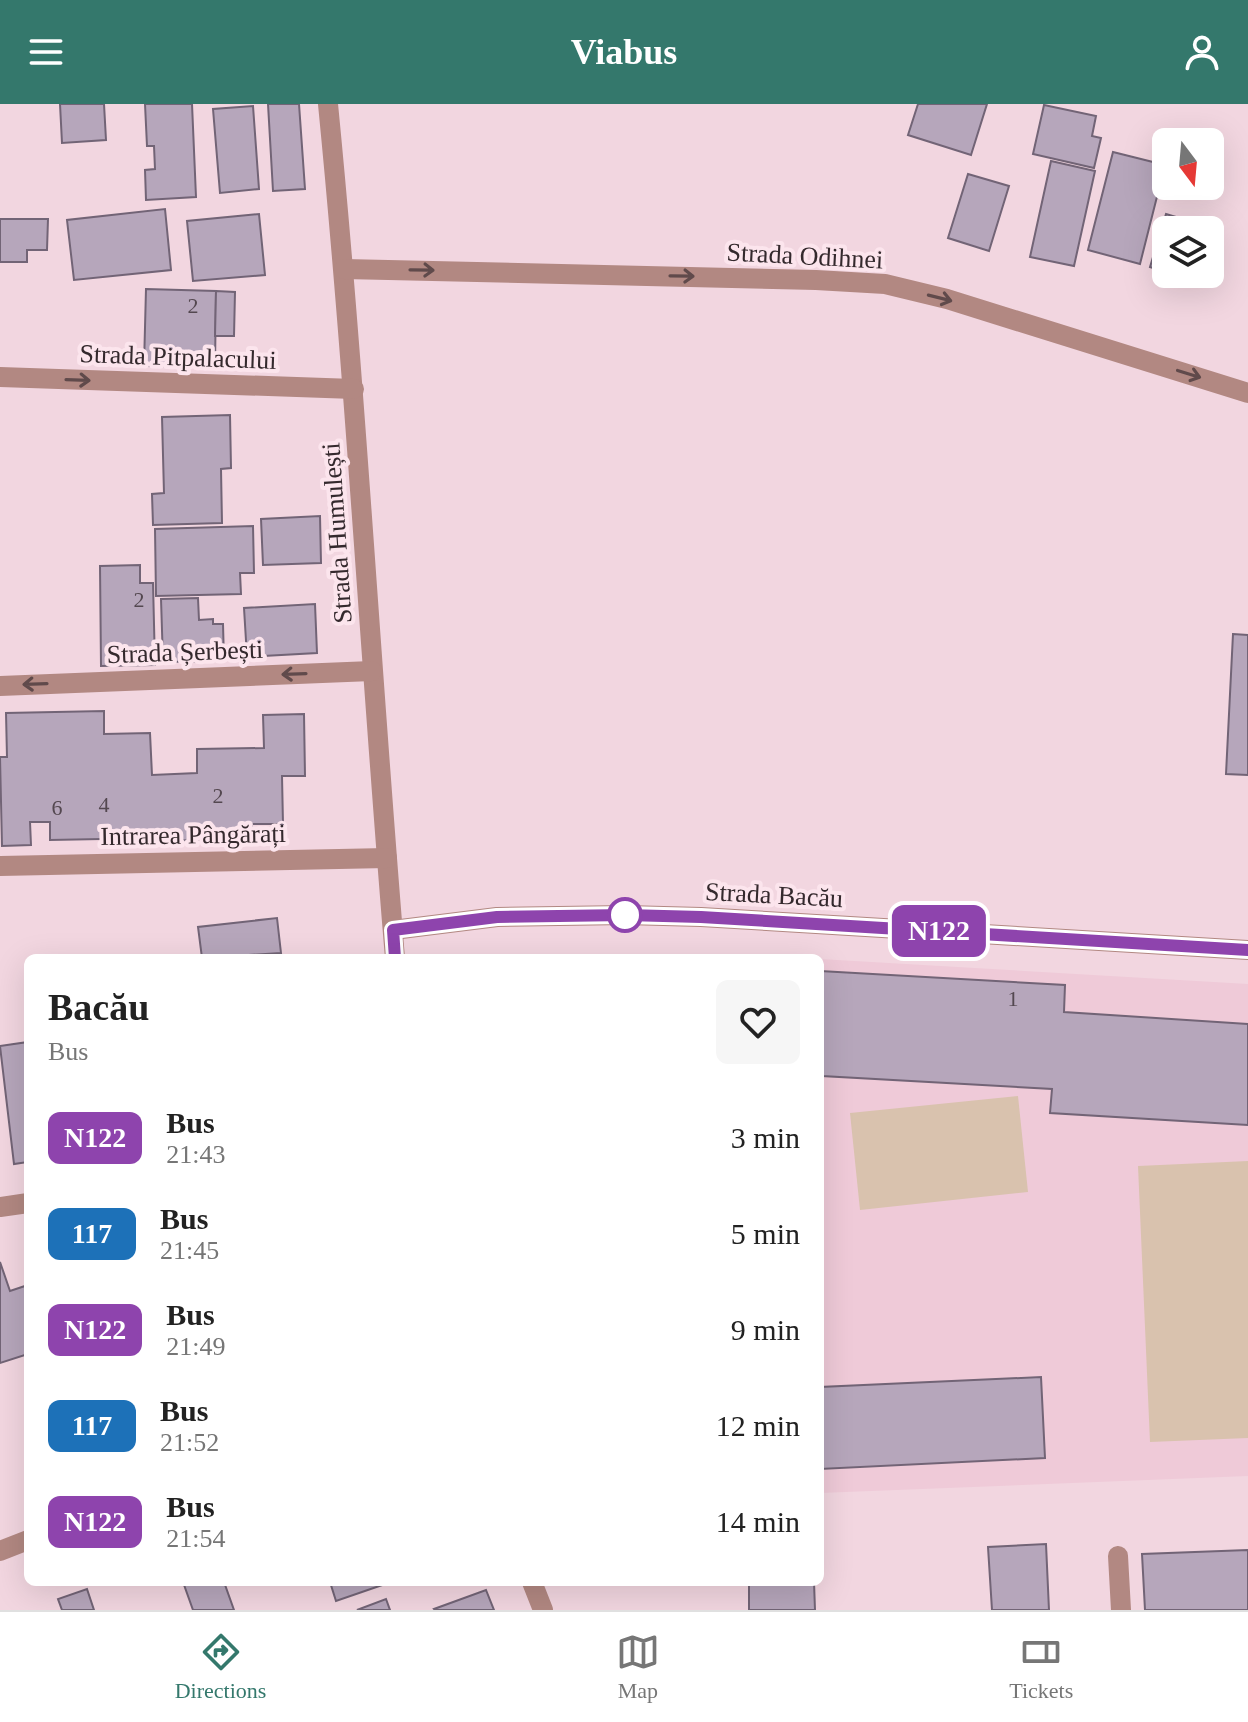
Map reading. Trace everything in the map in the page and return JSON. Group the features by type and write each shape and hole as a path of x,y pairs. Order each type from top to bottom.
{"street":[{"name":"Strada Humulești","path":"328,104 354,389 395,954"},
{"name":"Strada Odihnei","path":"344,269 885,284 947,299 1248,393"},
{"name":"Strada Pitpalacului","path":"0,377 354,389"},
{"name":"Strada Șerbești","path":"0,686 372,671"},
{"name":"Intrarea Pângărați","path":"0,866 387,858"},
{"name":"Strada Bacău","path":"393,930 497,917 626,915 1248,950"},
{"path":"0,1207 24,1204"},
{"path":"0,1551 24,1542"},
{"path":"1118,1556 1121,1610"},
{"path":"534,1586 543,1610"}],"shaded area":[{"path":"824,959 1248,984 1248,1476 824,1493"},
{"path":"1018,1096 1028,1192 860,1210 850,1113"},
{"path":"1248,1161 1248,1438 1150,1442 1138,1166"}],"building":[{"path":"60,104 104,104 106,140 62,143"},
{"path":"145,104 192,104 196,197 146,200 145,170 155,169 154,146 147,146"},
{"path":"268,104 299,104 305,189 273,191"},
{"path":"918,104 987,104 971,155 908,135"},
{"path":"1044,105 1096,116 1092,136 1101,138 1094,168 1033,154"},
{"path":"253,106 259,189 220,193 213,109"},
{"path":"1113,152 1152,162 1152,200 1156,200 1140,264 1088,250"},
{"path":"1051,161 1095,171 1074,266 1030,257"},
{"path":"968,174 1009,186 989,251 948,238"},
{"path":"165,209 171,270 74,280 67,220"},
{"path":"259,214 265,275 193,281 187,221"},
{"path":"0,219 48,219 47,250 27,250 27,262 0,262"},
{"path":"146,289 216,291 215,367 144,366"},
{"path":"216,291 235,292 234,336 215,336"},
{"path":"230,415 231,468 221,469 222,523 153,525 152,494 164,493 162,417"},
{"path":"320,516 321,563 263,565 261,519"},
{"path":"253,526 254,573 240,573 241,594 156,596 155,529"},
{"path":"140,565 140,583 153,583 155,665 101,666 100,566"},
{"path":"198,598 199,620 213,619 213,624 223,624 224,661 163,662 161,599"},
{"path":"315,604 317,653 247,657 244,608"},
{"path":"1233,634 1248,635 1248,775 1226,774"},
{"path":"104,711 104,734 150,733 152,775 197,773 197,749 264,748 263,715 304,714 305,776 282,776 283,824 252,824 252,839 154,841 154,838 50,840 50,822 30,822 31,845 2,846 0,757 7,757 6,713"},
{"path":"277,918 281,953 201,954 198,927"},
{"path":"824,971 1065,985 1064,1012 1248,1024 1248,1125 1050,1113 1052,1089 824,1076"},
{"path":"24,1043 24,1163 14,1164 0,1046"},
{"path":"0,1262 10,1291 24,1286 24,1355 0,1363"},
{"path":"1041,1377 1045,1458 824,1469 824,1387"},
{"path":"1046,1544 1049,1610 992,1610 988,1547"},
{"path":"1248,1550 1248,1610 1145,1610 1142,1554"},
{"path":"184,1586 225,1586 234,1610 193,1610"},
{"path":"331,1586 379,1586 336,1601"},
{"path":"749,1586 814,1586 815,1610 749,1610"},
{"path":"87,1589 94,1610 62,1610 58,1599"},
{"path":"486,1590 494,1610 434,1609"},
{"path":"386,1599 390,1610 357,1610"}],"bus line":[{"name":"N122","path":"395,954 393,930 497,917 626,915 1248,950"}]}
